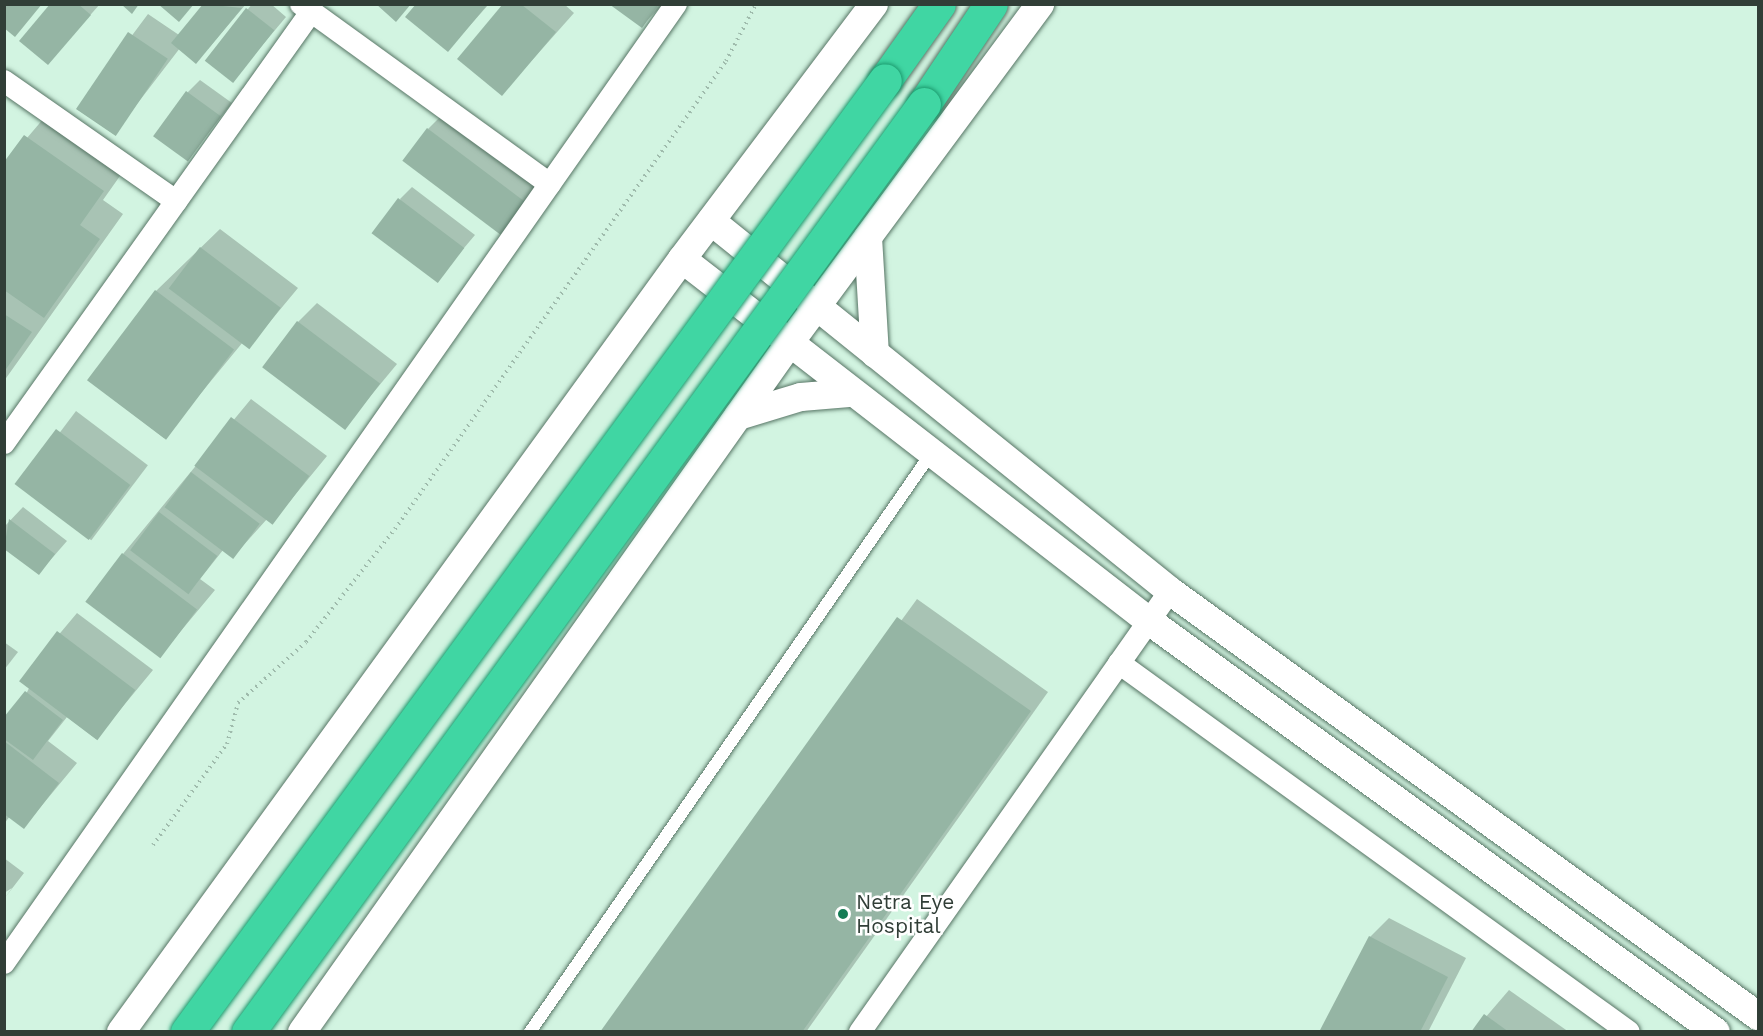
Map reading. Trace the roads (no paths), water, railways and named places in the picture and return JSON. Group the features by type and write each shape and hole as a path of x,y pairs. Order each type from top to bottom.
{"highway":[{"path":"187,1032 939,4"},
{"path":"248,1032 924,104 991,4"}],"street":[{"path":"4,963 676,4"},
{"path":"121,1032 682,259 874,4"},
{"path":"302,1032 791,341 1040,4"},
{"path":"4,443 176,201 306,8 550,184"},
{"path":"4,81 176,201"},
{"path":"711,221 1170,591 1758,1016"},
{"path":"868,237 875,354"},
{"path":"682,259 791,341 849,393 932,451 1149,621 1716,1032"},
{"path":"738,416 801,397 849,393"},
{"path":"860,1032 1170,591"},
{"path":"1119,663 1629,1032"}],"lane":[{"path":"530,1032 932,451"}],"place":[{"name":"Netra Eye Hospital","path":"843,914"}]}
